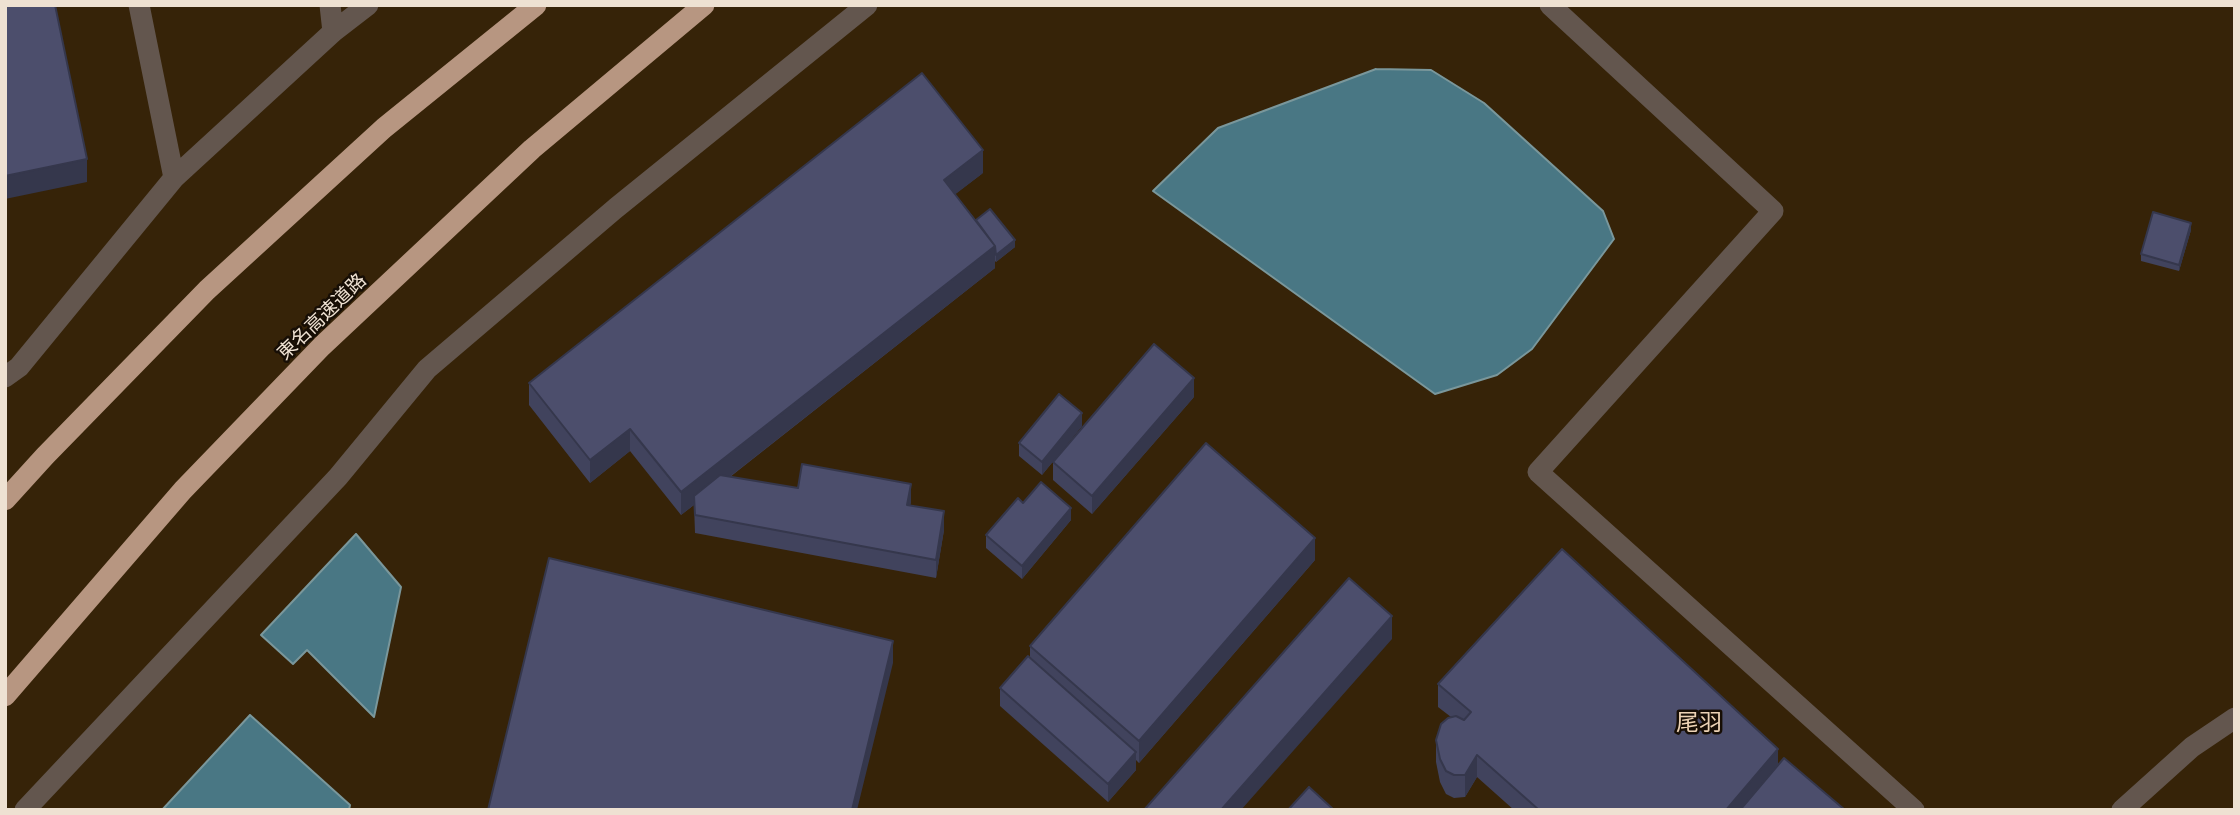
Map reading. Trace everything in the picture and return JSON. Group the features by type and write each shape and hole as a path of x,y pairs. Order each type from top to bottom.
{"highway":[{"path":"5,500 206,290 384,128 536,5"},
{"name":"東名高速道路","path":"5,696 183,490 322,346 532,149 704,5"}],"street":[{"path":"139,5 174,178"},
{"path":"330,5 333,32"},
{"path":"5,377 19,368 174,178 333,32 369,5"},
{"path":"25,810 338,477 427,369 616,208 867,5"},
{"path":"1550,5 1773,211 1538,472 1914,810"},
{"path":"2122,810 2192,747 2235,718"}],"water":[{"path":"1376,69 1431,70 1484,103 1603,211 1614,239 1532,349 1497,375 1435,394 1153,191 1218,128"},
{"path":"356,534 401,587 374,717 307,650 293,664 261,635"},
{"path":"250,715 350,805 349,810 162,810"}],"building":[{"path":"5,5 55,5 87,159 5,176"},
{"path":"922,73 983,150 944,180 995,246 681,492 630,429 590,460 529,383"},
{"path":"990,209 1015,240 996,255 995,246 976,220"},
{"path":"2153,212 2191,223 2179,265 2141,254"},
{"path":"1154,344 1194,378 1092,496 1053,462"},
{"path":"1059,394 1082,413 1042,462 1019,443"},
{"path":"1206,443 1315,538 1139,741 1030,646"},
{"path":"802,464 911,484 907,505 944,511 936,560 695,515 694,496 720,475 798,488"},
{"path":"1041,482 1071,508 1022,566 986,535 1018,498 1023,503"},
{"path":"1562,549 1778,749 1726,810 1539,810 1477,755 1465,775 1454,775 1446,771 1436,740 1441,724 1456,716 1464,720 1471,712 1438,684"},
{"path":"549,558 893,641 852,810 488,810"},
{"path":"1349,578 1392,616 1221,810 1144,810"},
{"path":"1028,656 1136,752 1108,784 1000,688"},
{"path":"1784,758 1845,810 1740,810"},
{"path":"1309,787 1334,810 1288,810"}],"district":[{"name":"尾羽","path":"1699,723"}]}
